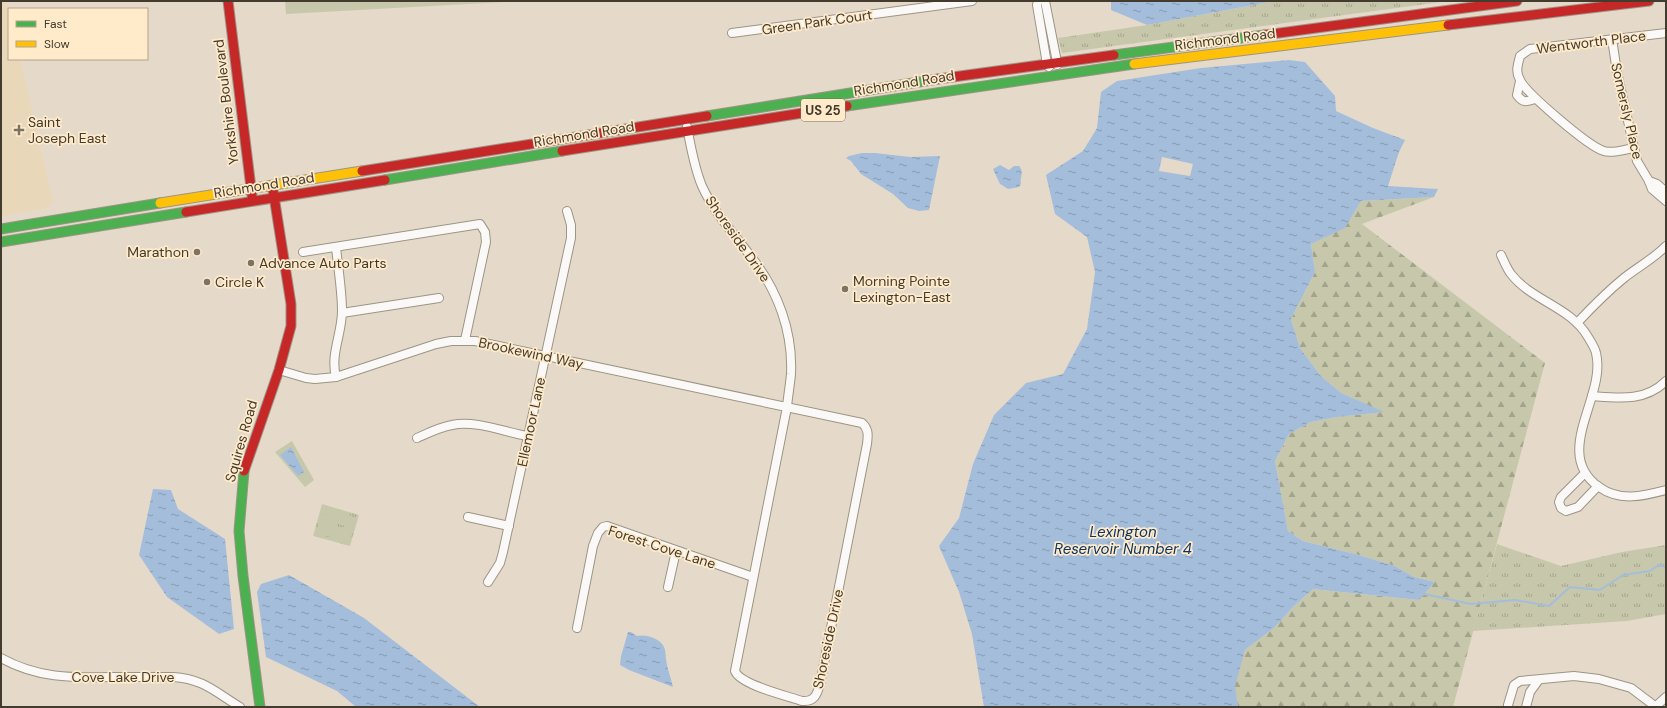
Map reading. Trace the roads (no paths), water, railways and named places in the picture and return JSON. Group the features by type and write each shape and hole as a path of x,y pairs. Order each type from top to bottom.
{"main road":[{"name":"Yorkshire Boulevard","path":"228,1 253,200"},
{"name":"Richmond Road","path":"1,229 920,82 1057,62 1517,1"},
{"name":"Richmond Road","path":"1,242 253,200 372,183 688,131 1054,76 1422,28 1649,1"},
{"name":"Squires Road","path":"260,707 243,576 239,531 240,497 245,466 279,370 288,340 292,315 273,186"}],"street":[{"name":"Green Park Court","path":"732,33 970,1"},
{"path":"1038,1 1047,64 1054,76"},
{"path":"1045,1 1057,62 1054,76"},
{"name":"Wentworth Place","path":"1634,148 1605,152 1591,146 1535,100 1520,81 1516,70 1520,56 1530,49 1666,32"},
{"name":"Somersly Place","path":"1612,39 1617,72 1636,161 1649,181 1652,189 1666,201"},
{"name":"Wentworth Place","path":"1520,81 1517,95 1521,101 1526,102 1535,100"},
{"name":"Shoreside Drive","path":"686,119 694,162 703,187 717,212 761,270 771,287 782,311 789,339 791,364 786,407 735,668 736,674 748,682 802,701 810,701 817,694 820,684 867,444 868,432 862,423 786,407"},
{"name":"Somersly Place","path":"1649,181 1657,184 1666,192"},
{"name":"Ellemoor Lane","path":"488,582 500,563 546,356 571,238 571,225 567,212"},
{"path":"303,252 480,224 485,232 486,242 465,340"},
{"path":"1577,323 1624,278 1644,265 1666,246"},
{"path":"336,247 342,313 334,357 336,377"},
{"path":"1501,255 1510,273 1519,283 1572,317 1589,337 1596,353 1596,382 1582,429 1580,443 1580,459 1585,473 1598,486 1611,494 1627,498 1649,495 1666,490"},
{"path":"342,313 439,298"},
{"name":"Brookewind Way","path":"279,370 290,374 315,379 336,377 436,344 451,340 465,340 482,342 786,407"},
{"path":"1592,396 1626,399 1648,393 1666,381"},
{"path":"417,438 446,427 460,424 485,427 528,436"},
{"path":"1585,473 1561,497 1559,502 1561,508 1566,511 1578,507 1598,486"},
{"path":"468,517 509,526"},
{"name":"Forest Cove Lane","path":"577,628 593,546 598,533 603,527 606,526 753,577"},
{"path":"668,587 676,551"},
{"name":"Cove Lake Drive","path":"1,658 36,672 66,678 173,677 190,679 208,685 240,707"},
{"path":"1508,707 1514,685 1520,681 1538,681 1574,676 1599,679 1631,688 1655,707 1666,697"},
{"path":"1526,707 1530,692 1538,681"}],"water":[{"path":"1111,1 1274,1 1147,25 1111,10"},
{"name":"Lexington Reservoir Number 4","path":"1289,60 1305,62 1335,96 1336,111 1373,128 1405,140 1399,152 1388,186 1438,189 1434,197 1361,201 1345,228 1311,244 1315,272 1291,319 1300,348 1320,375 1341,393 1384,412 1337,417 1311,422 1289,434 1275,461 1288,531 1303,541 1395,566 1414,577 1435,582 1419,600 1313,589 1294,606 1274,628 1245,650 1235,686 1238,707 984,707 972,634 959,592 939,546 959,518 973,464 994,415 1026,383 1063,374 1087,329 1095,272 1087,237 1055,214 1046,175 1083,151 1097,128 1101,92 1117,81 1201,68"},
{"path":"862,153 910,157 940,156 929,210 919,211 908,208 893,194 861,174 851,161 846,158"},
{"path":"1000,165 1009,170 1014,166 1019,166 1021,168 1021,184 1019,187 1008,189 1000,184 993,169"},
{"path":"291,447 304,472 298,476 280,455"},
{"path":"153,489 171,490 178,509 225,539 234,629 219,634 167,597 139,555"},
{"path":"289,575 364,618 480,707 356,707 337,691 266,657 257,592 261,584"},
{"path":"628,632 631,632 637,636 652,637 662,644 665,650 667,666 673,687 620,665"}],"waterway":[{"path":"1424,594 1471,604 1515,600 1549,606 1570,587 1600,590 1623,575 1650,571 1659,565 1666,567"}],"place":[{"name":"Saint Joseph East","path":"19,130"},
{"name":"Marathon","path":"197,252"},
{"name":"Advance Auto Parts","path":"251,263"},
{"name":"Circle K","path":"207,282"},
{"name":"Morning Pointe Lexington-East","path":"845,289"}]}
